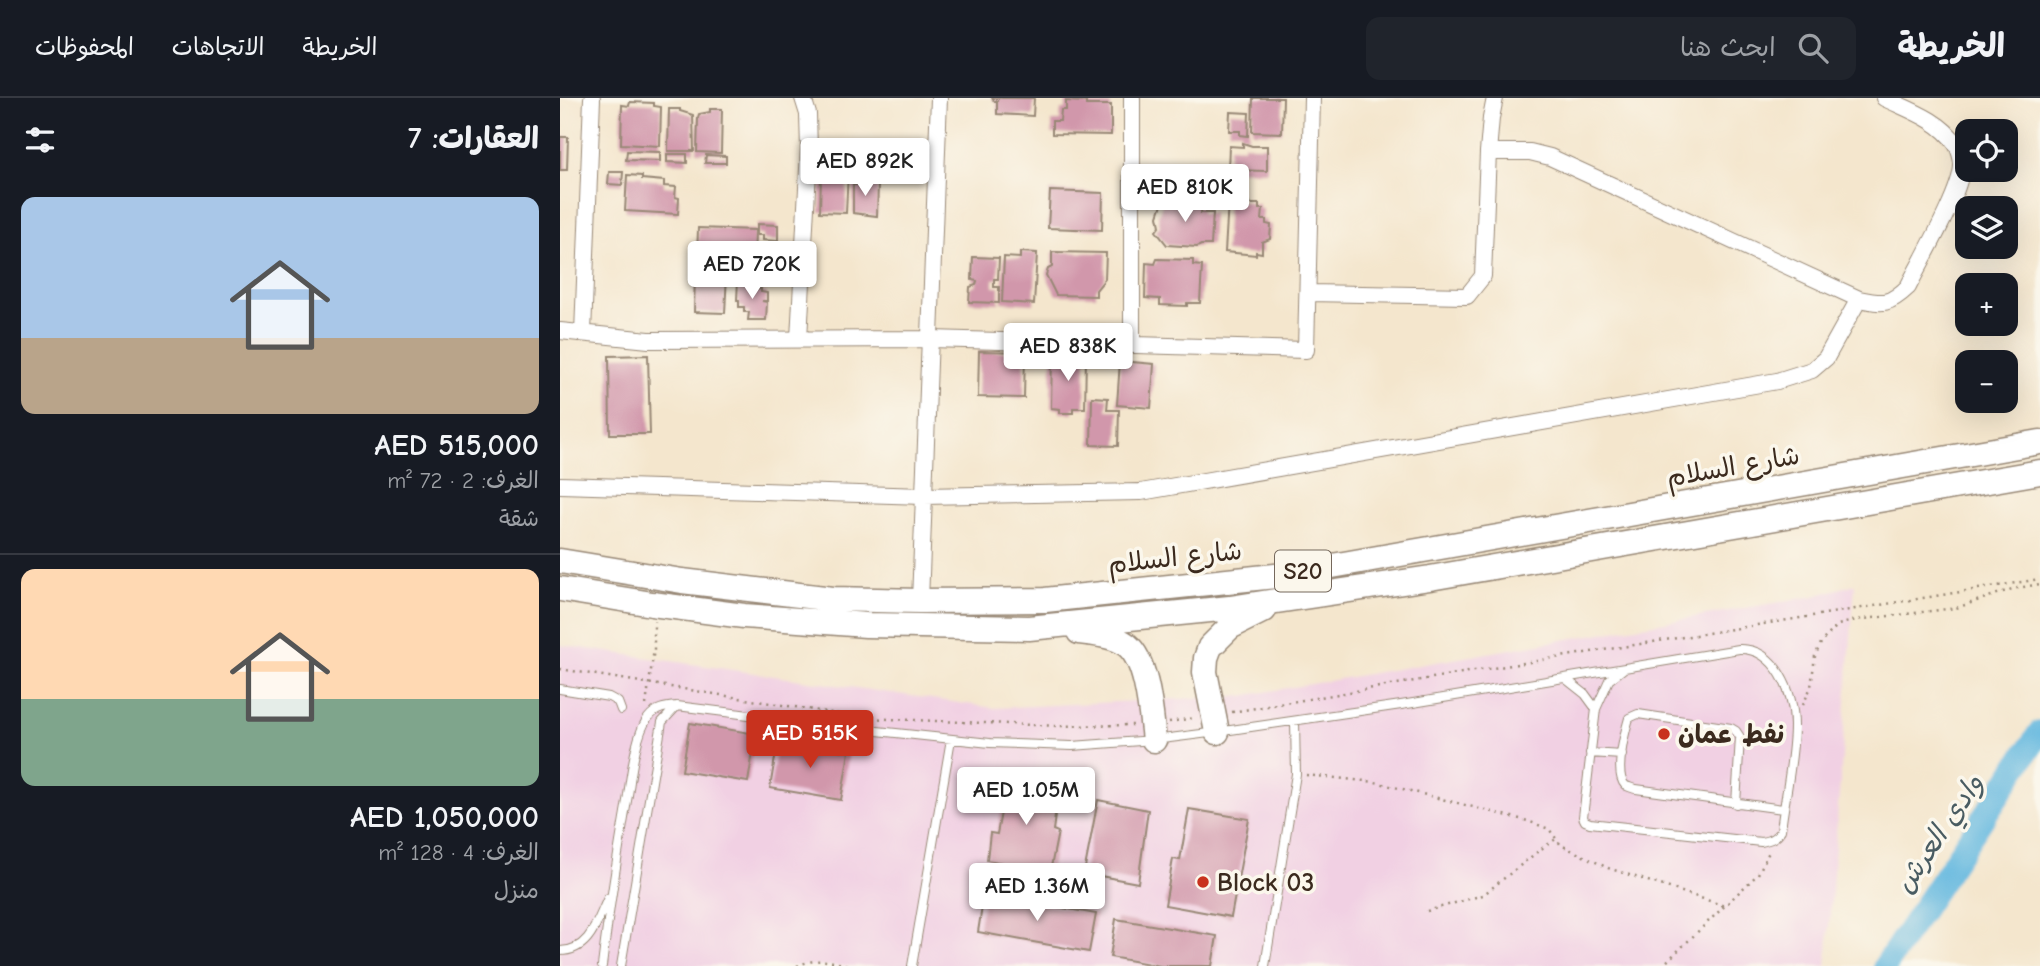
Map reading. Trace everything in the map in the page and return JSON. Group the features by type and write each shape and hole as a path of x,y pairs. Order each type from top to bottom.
{"main road":[{"name":"شارع السلام","path":"560,561 682,582 833,599 1045,600 1275,576 2040,442"},
{"name":"S20","path":"560,589 744,616 866,625 1029,628 1230,608 1443,576 2040,472"},
{"path":"1216,724 1205,672 1210,647 1230,627 1284,600"},
{"path":"1029,628 1109,636 1128,645 1139,662 1153,732"}],"street":[{"path":"583,333 592,98"},
{"path":"799,339 808,150 808,114 803,98"},
{"path":"920,601 939,98"},
{"path":"1132,98 1132,345"},
{"path":"560,331 649,340 931,339 1306,351 1312,98"},
{"path":"1309,293 1467,296 1483,276 1488,152 1495,98"},
{"path":"1488,152 1530,152 1550,157 1859,299 1880,303 1895,299 1908,286 1956,189 1962,165 1957,145 1941,128 1884,98"},
{"path":"808,150 936,152"},
{"path":"560,485 924,496 1141,492 1777,381 1812,370 1826,358 1859,299"}],"lane":[{"path":"602,966 634,761 642,727 649,716 661,707 677,706 990,743 1072,746 1216,724 1295,721 1747,649 1758,652 1773,663 1785,684 1794,724 1781,830 1777,836 1762,842 1585,821 1583,817 1596,709 1609,680 1623,669"},
{"path":"1566,678 1585,694 1596,709"},
{"path":"560,689 609,697 618,702 621,710"},
{"path":"621,966 662,722 677,706"},
{"path":"1736,804 1740,737 1736,731 1731,728 1638,714 1629,718 1620,776 1626,785 1636,789 1736,804 1783,808"},
{"path":"1265,966 1296,774 1295,721"},
{"path":"912,966 951,739"},
{"path":"1590,753 1622,755"},
{"path":"560,951 577,948 587,941 612,891"}],"path":[{"path":"858,717 1104,727 1153,732 1216,724 1495,667 2040,582"},
{"path":"1794,724 1811,687 1815,656 1822,641 1838,625 1856,620 1956,608 2040,582"},
{"path":"642,727 654,642 652,604"},
{"path":"560,669 845,715"},
{"path":"1296,774 1376,782 1528,821 1549,829 1561,845 1608,868 1725,906"},
{"path":"1662,966 1758,874 1777,836"},
{"path":"1427,911 1483,895 1556,839"},
{"path":"797,966 809,960 828,960 851,966"}],"shaded area":[{"path":"1855,584 1826,966 560,966 560,645 994,708 1242,696 1815,596"}],"building":[{"path":"992,98 1034,98 1033,116 997,114 997,101"},
{"path":"1253,98 1283,98 1282,133 1252,132"},
{"path":"1066,101 1086,102 1086,105 1111,105 1111,135 1052,134 1052,121 1060,121 1061,110 1066,110"},
{"path":"630,102 654,103 654,106 661,107 660,146 621,144 622,105 629,106"},
{"path":"669,109 680,109 693,115 694,151 668,151"},
{"path":"710,109 722,109 721,153 697,152 699,114 710,112"},
{"path":"1230,112 1249,113 1248,136 1240,135 1240,131 1229,131"},
{"path":"560,137 568,137 567,170 560,170"},
{"path":"1243,143 1267,146 1267,171 1228,170 1229,146 1243,147"},
{"path":"627,151 660,152 660,161 626,160"},
{"path":"667,154 687,154 687,163 667,162"},
{"path":"706,155 726,156 726,163 705,163"},
{"path":"829,170 848,171 846,213 820,212 821,176"},
{"path":"609,172 623,172 622,185 608,184"},
{"path":"627,175 664,181 664,186 676,187 675,197 679,198 678,214 625,211"},
{"path":"856,181 878,183 877,216 853,213 853,185 856,185"},
{"path":"1050,191 1103,193 1102,230 1048,228"},
{"path":"1165,201 1202,203 1201,213 1213,213 1211,245 1167,245 1156,231 1160,226 1158,216"},
{"path":"1228,201 1259,204 1259,209 1263,209 1262,220 1271,225 1270,239 1262,242 1262,253 1256,252 1256,255 1225,252"},
{"path":"757,224 778,225 778,241 763,240 763,235 757,235"},
{"path":"698,228 755,230 754,261 697,258"},
{"path":"1020,252 1037,253 1034,304 1002,302 1004,257 1020,258"},
{"path":"1052,252 1106,253 1105,279 1096,290 1096,296 1056,295 1046,275 1052,267"},
{"path":"973,257 999,258 998,279 994,279 994,287 999,287 999,303 969,302 970,287 976,285 977,281 972,280"},
{"path":"1157,259 1193,260 1193,265 1202,266 1200,303 1187,303 1187,306 1160,305 1160,299 1145,298 1146,263 1155,264"},
{"path":"695,273 727,274 725,313 694,312"},
{"path":"738,280 750,280 750,288 761,289 761,292 767,293 767,301 762,301 767,302 766,320 748,320 749,312 744,312 744,307 739,307 737,300"},
{"path":"979,351 1025,352 1024,398 978,397"},
{"path":"648,355 650,434 610,434 609,356"},
{"path":"1052,356 1086,357 1085,408 1073,408 1073,413 1060,413 1060,409 1051,408"},
{"path":"1120,361 1154,364 1151,408 1117,405"},
{"path":"1092,397 1108,398 1107,410 1119,410 1118,446 1091,445"},
{"path":"690,723 756,734 748,782 682,771"},
{"path":"778,740 849,752 841,800 770,788"},
{"path":"1007,780 1059,787 1053,830 1058,832 1050,872 987,860 990,833 997,834"},
{"path":"1098,800 1148,810 1138,883 1084,873"},
{"name":"Block 03","path":"1189,809 1249,819 1231,917 1165,905 1173,859 1180,860"},
{"path":"984,894 1096,914 1089,952 978,932"},
{"path":"1116,919 1217,936 1212,966 1161,966 1110,957"}],"waterway":[{"name":"وادي العرش","path":"1885,966 2040,732"}],"place":[{"name":"نفط عمان","path":"1664,734"},
{"name":"Block 03","path":"1203,882"}]}
